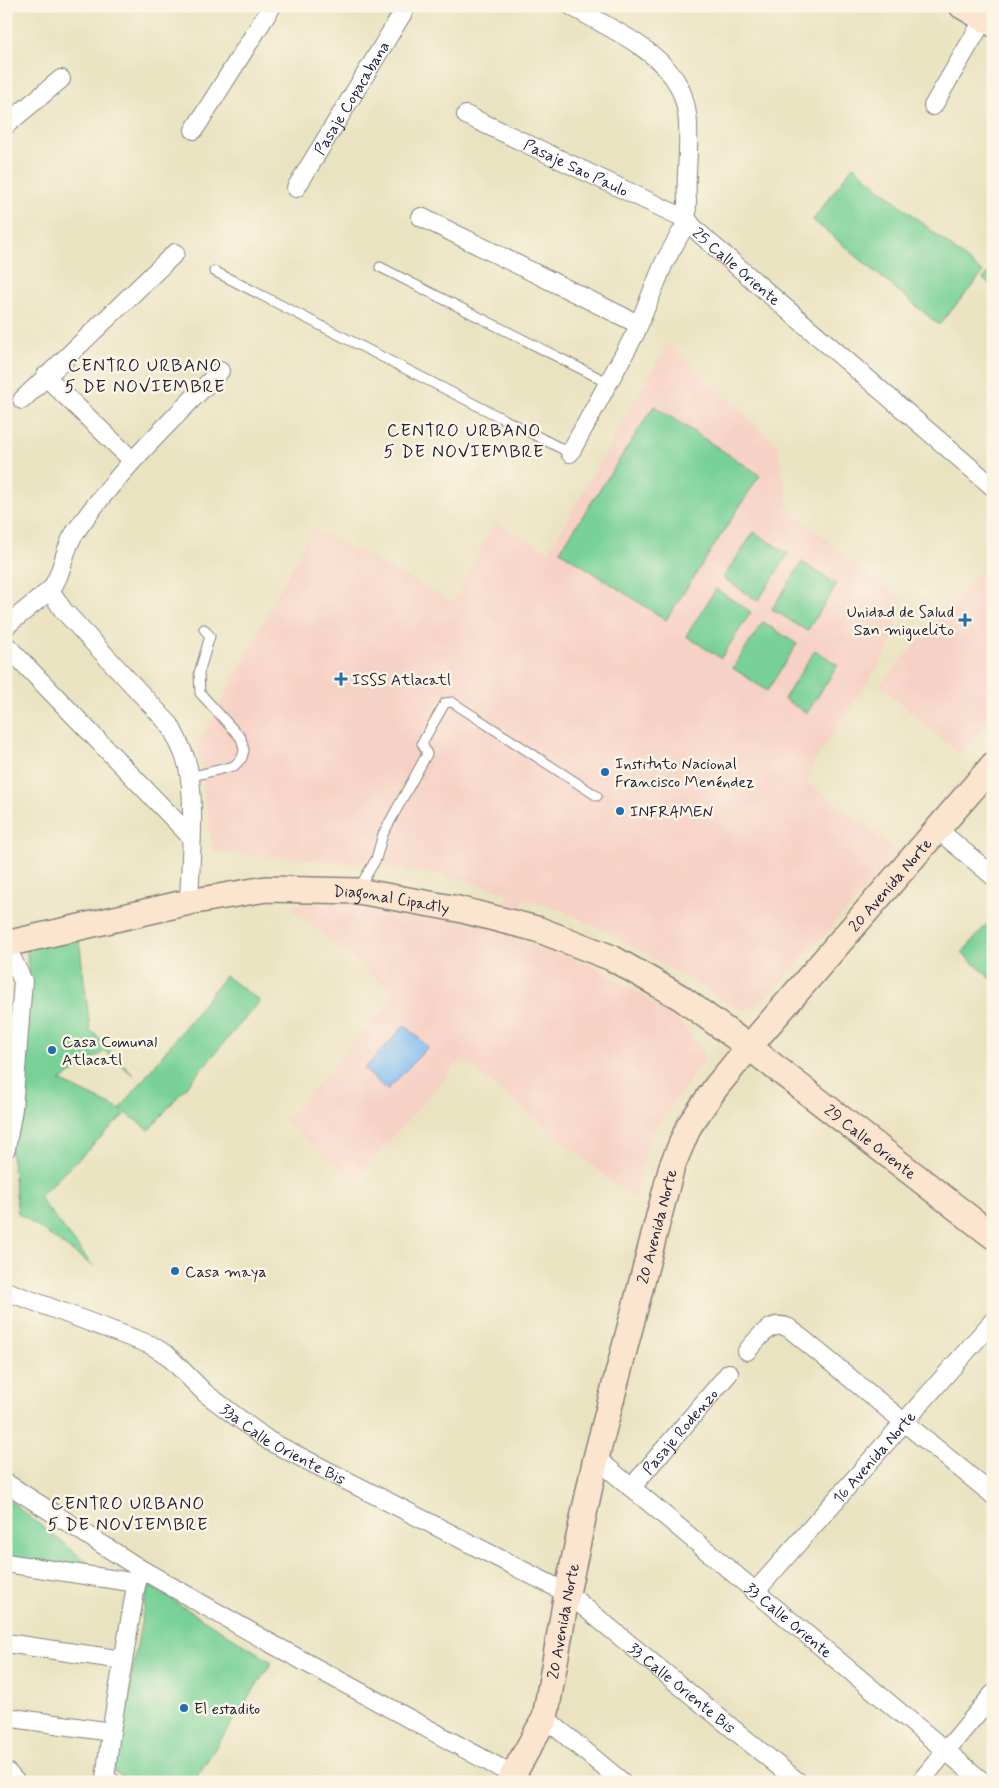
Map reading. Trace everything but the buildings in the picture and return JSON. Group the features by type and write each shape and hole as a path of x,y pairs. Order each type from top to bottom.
{"street":[{"path":"194,130 272,6"},
{"name":"Pasaje Copacabana","path":"296,188 407,6"},
{"name":"25 Calle Oriente","path":"571,6 630,41 657,60 673,76 682,90 687,121 686,192 688,220 709,242 993,487"},
{"path":"933,106 988,22 962,6"},
{"path":"6,125 61,79"},
{"name":"Pasaje Sao Paulo","path":"466,114 688,220"},
{"path":"421,217 638,324"},
{"path":"570,453 638,324 664,263 688,220"},
{"path":"22,400 174,253"},
{"path":"6,626 56,583 73,536 132,460 220,371"},
{"path":"45,376 132,460"},
{"path":"50,590 63,610 170,725 186,761 189,777 191,837 190,902"},
{"path":"6,645 191,837"},
{"name":"20 Avenida Norte","path":"511,1779 545,1718 567,1593 596,1458 672,1166 689,1126 716,1087 749,1047 993,765"},
{"path":"937,829 993,876"},
{"name":"Diagonal Cipactly","path":"6,945 190,902 266,889 358,891 458,909 537,929 612,958 680,997 749,1047"},
{"path":"6,945 22,980 12,1039 10,1109 6,1149"},
{"name":"29 Calle Oriente","path":"749,1047 993,1236"},
{"name":"33a Calle Oriente Bis","path":"6,1291 151,1345 167,1355 205,1393 269,1442 567,1593"},
{"name":"16 Avenida Norte","path":"755,1592 993,1321"},
{"path":"747,1351 765,1332 776,1325 789,1328 993,1495"},
{"name":"Pasaje Rodenzo","path":"630,1488 729,1374"},
{"name":"33 Calle Oriente","path":"596,1458 983,1782"},
{"path":"6,1483 138,1576 272,1644 511,1779"},
{"path":"6,1563 138,1576"},
{"path":"108,1780 111,1732 138,1576"},
{"name":"33 Calle Oriente Bis","path":"567,1593 798,1782"},
{"path":"6,1642 123,1660"},
{"path":"920,1782 993,1694"},
{"path":"6,1717 111,1732"},
{"path":"545,1718 622,1782"},
{"path":"6,1771 16,1782"}],"lane":[{"path":"380,267 608,382"},
{"path":"214,271 570,453"},
{"path":"189,777 234,766 242,758 244,750 241,738 200,693 198,673 210,636 204,629"},
{"path":"358,891 376,859 383,834 427,754 422,743 445,703 452,702 597,796"}],"shaded area":[{"name":"Instituto Nacional Francisco Menéndez","path":"668,343 778,446 789,510 902,599 890,648 814,762 807,782 900,852 767,997 754,1007 746,1010 735,1007 611,934 561,910 524,899 514,939 595,967 667,1011 685,1027 704,1052 704,1061 659,1124 647,1147 634,1200 462,1059 360,1174 355,1183 285,1121 397,994 289,907 302,903 323,901 362,902 406,909 499,930 509,893 458,879 418,871 213,852 198,746 313,528 453,602 495,523 549,551"},
{"name":"Unidad de Salud San miguelito","path":"993,556 993,718 960,755 880,685"}],"green space":[{"path":"853,166 983,273 939,325 813,220"},
{"path":"993,267 993,287 983,279"},
{"path":"654,406 760,475 666,620 560,551"},
{"path":"754,532 788,554 758,601 723,578"},
{"path":"802,562 837,585 807,631 772,609"},
{"path":"716,589 751,612 721,658 686,636"},
{"path":"763,622 797,644 767,691 733,668"},
{"path":"815,650 838,665 807,713 784,699"},
{"path":"993,917 993,980 962,953"},
{"path":"79,939 90,1029 134,1076 105,1051 60,1081 123,1111 121,1108 225,976 260,1001 149,1130 126,1113 39,1197 93,1266 18,1213 10,1142 28,981 27,948"},
{"path":"6,1498 99,1571 6,1558"},
{"name":"El estadito","path":"148,1585 272,1662 193,1782 134,1782 114,1772"}],"water":[{"path":"405,1025 428,1047 387,1090 364,1069"}],"place":[{"name":"Unidad de Salud San miguelito","path":"965,620"},
{"name":"ISSS Atlacatl","path":"341,679"},
{"name":"Instituto Nacional Francisco Menéndez","path":"605,772"},
{"name":"INFRAMEN","path":"620,811"},
{"name":"Casa Comunal Atlacatl","path":"52,1050"},
{"name":"Casa maya","path":"175,1271"},
{"name":"El estadito","path":"184,1708"}],"district":[{"name":"CENTRO URBANO 5 DE NOVIEMBRE","path":"145,375"},
{"name":"CENTRO URBANO 5 DE NOVIEMBRE","path":"464,440"},
{"name":"CENTRO URBANO 5 DE NOVIEMBRE","path":"128,1514"}]}
